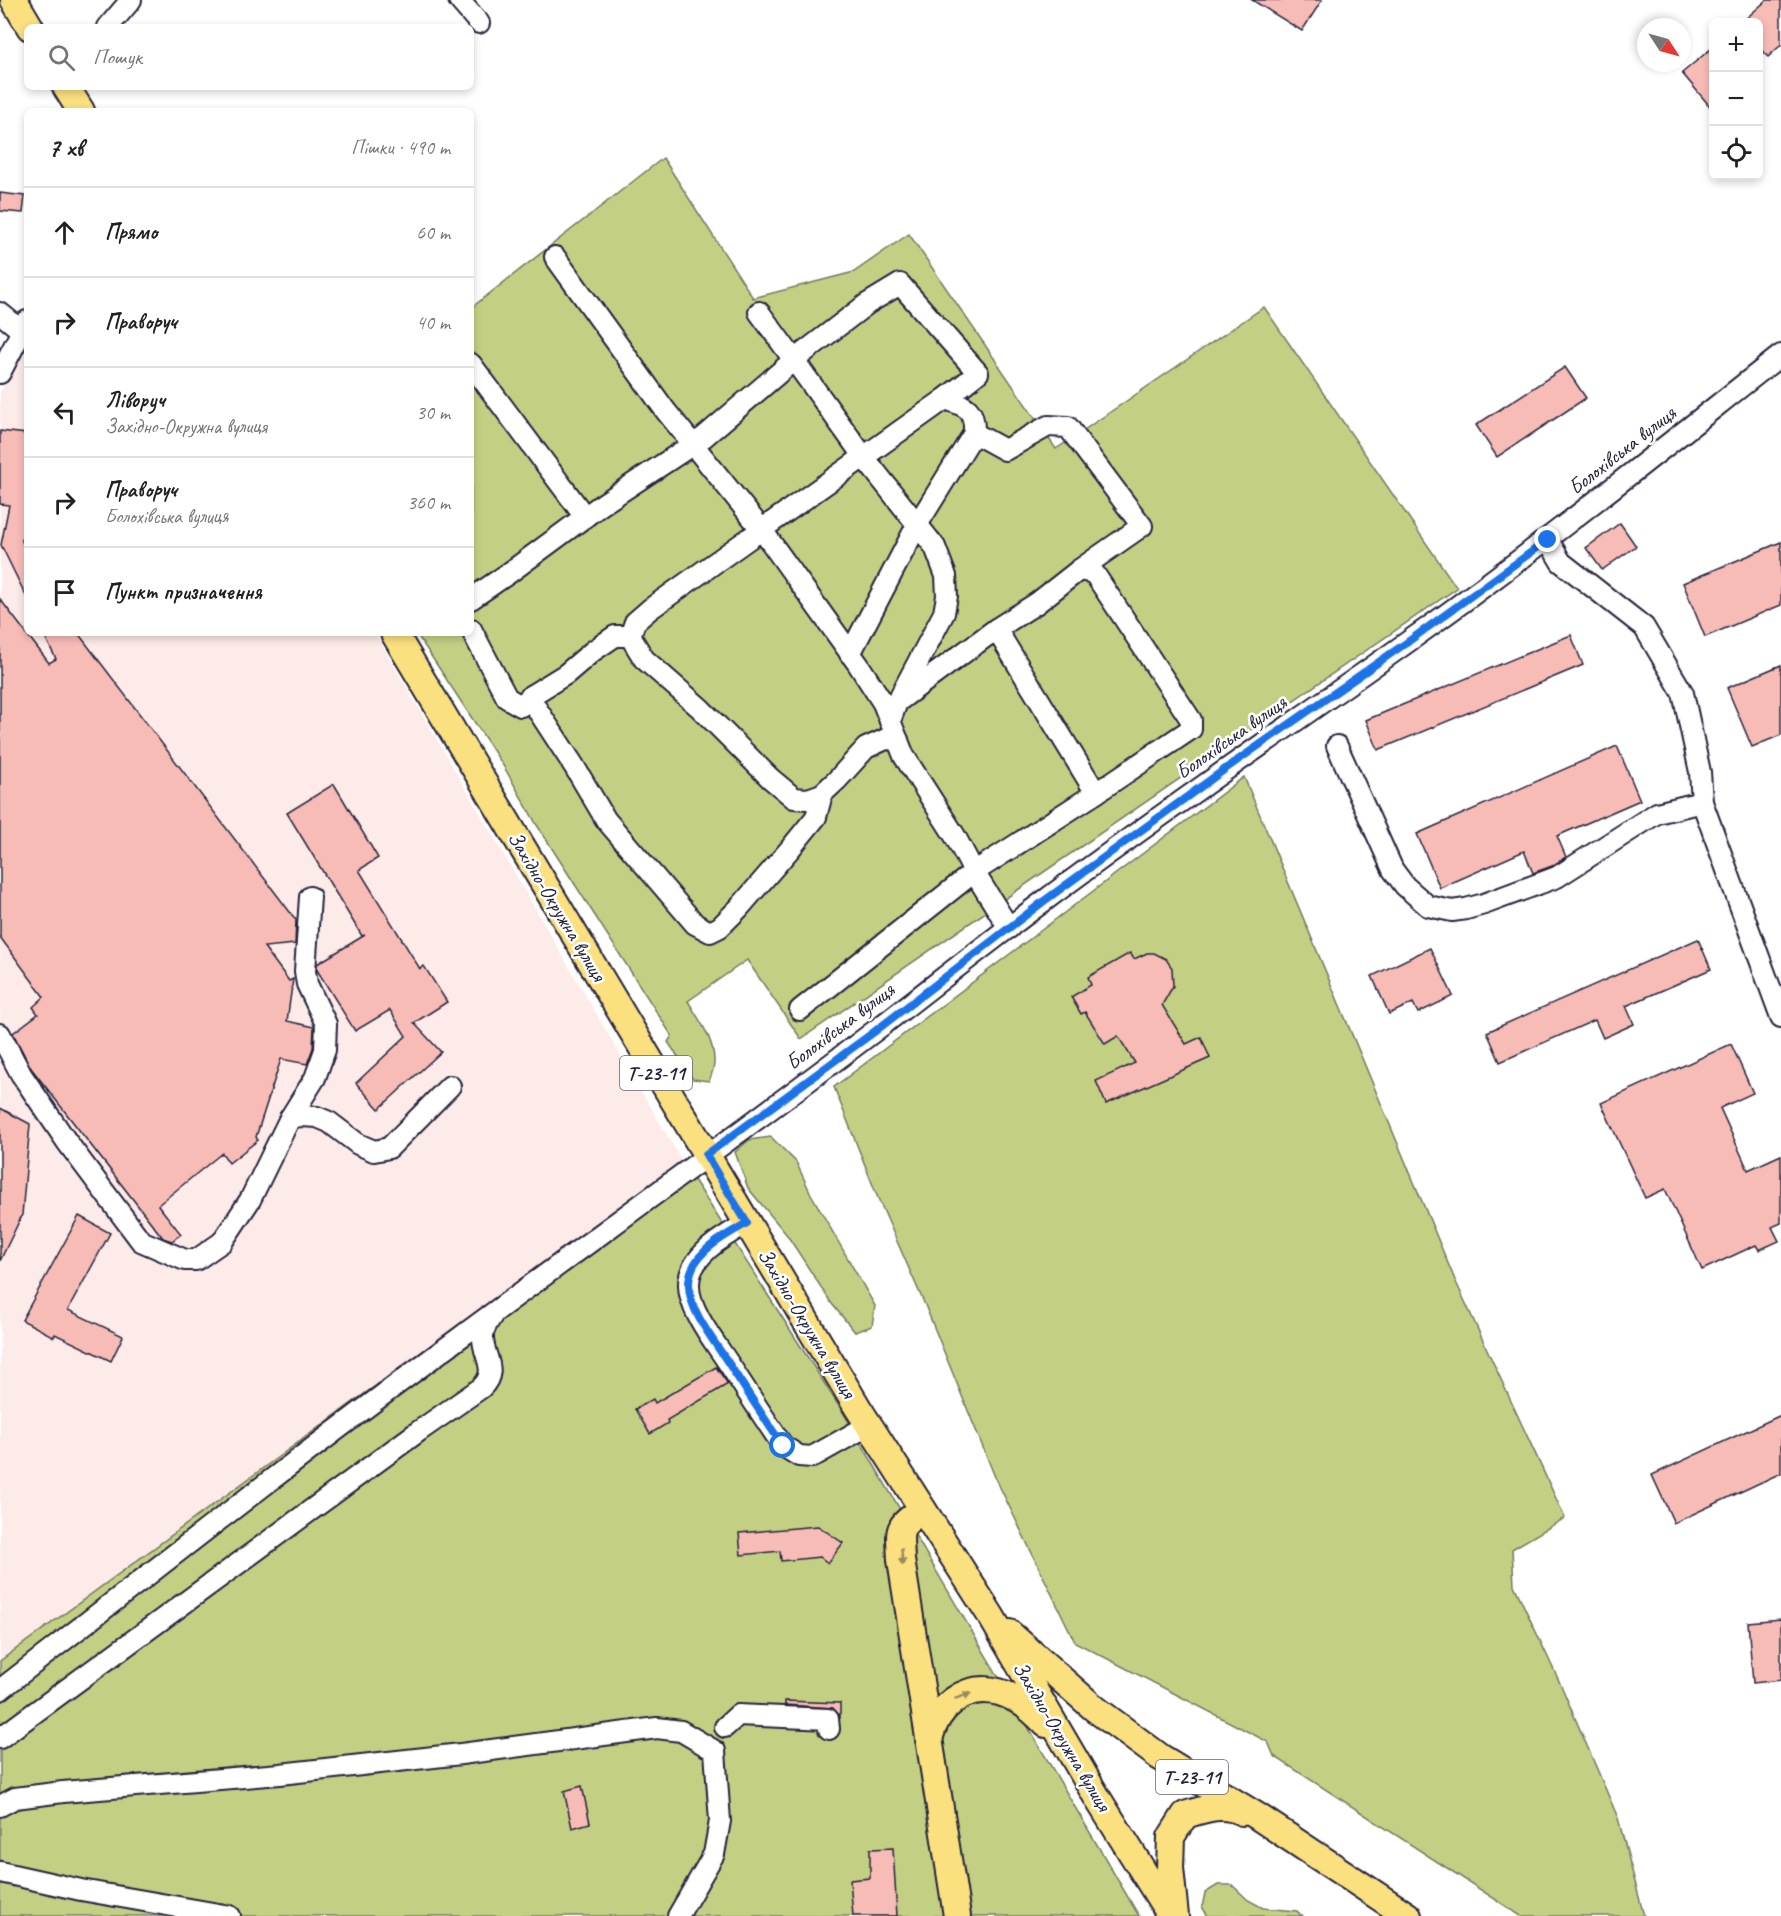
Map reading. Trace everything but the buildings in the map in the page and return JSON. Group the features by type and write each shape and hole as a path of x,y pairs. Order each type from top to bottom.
{"main road":[{"path":"14,0 28,24"},
{"path":"68,90 79,108"},
{"name":"Західно-Окружна вулиця","path":"396,636 869,1425 991,1616 1069,1750 1171,1916"},
{"path":"923,1510 904,1523 900,1530 901,1550 928,1739 957,1916"},
{"name":"Т-23-11","path":"991,1616 1094,1708 1160,1757 1277,1829 1408,1916"},
{"path":"928,1739 932,1725 953,1700 986,1690 1021,1702 1044,1721 1069,1750"},
{"path":"1175,1916 1170,1868 1172,1837 1185,1815 1215,1806 1236,1808 1277,1829"}],"street":[{"path":"111,24 131,0"},
{"path":"459,0 479,23"},
{"path":"555,257 664,410 762,530 883,704 894,712"},
{"path":"474,597 693,444 794,360 867,304 900,284 978,373 945,399 650,609 635,622 630,636"},
{"path":"759,312 863,456 935,547 946,576 947,596 944,613 894,712 898,740 904,756 955,836 974,872 1009,928"},
{"path":"0,314 24,326 0,373"},
{"name":"Болохівська вулиця","path":"0,1689 460,1338 874,1032 1009,928 1228,767 1409,641 1548,540 1781,355"},
{"path":"474,368 585,518"},
{"path":"850,654 916,525 974,433 974,419 969,409 945,399"},
{"path":"894,712 996,629 1037,603 1142,526 1068,428 1048,426 1005,450 974,433"},
{"path":"1548,540 1561,562 1644,627 1683,693 1700,772 1702,802 1781,1017"},
{"path":"800,1010 974,872 1191,729 1191,720 1094,573 1079,570"},
{"path":"996,629 1096,793"},
{"path":"474,635 507,698 521,706 532,695 566,674 592,651 615,636 630,636"},
{"path":"630,636 645,659 794,798 808,799 822,794 866,748 886,739 898,740"},
{"path":"532,695 533,703 606,820 695,924 710,932 720,927 739,908 816,817 822,794"},
{"path":"1337,746 1394,870 1418,899 1438,909 1452,911 1484,904 1557,877 1657,813 1702,802"},
{"path":"0,1034 21,1074 67,1142 141,1241 184,1260 196,1260 222,1242 250,1200 290,1118 315,1078 325,1050 326,1024 307,984 305,971 310,897"},
{"path":"290,1118 317,1117 329,1122 358,1144 374,1151 389,1148 450,1086"},
{"path":"747,1223 718,1239 703,1253 694,1266 688,1283 698,1314 783,1446 800,1456 812,1457 869,1425"},
{"path":"0,1738 481,1388 489,1378 490,1367 483,1335 486,1324 493,1314"},
{"path":"460,1338 472,1338 484,1344"},
{"path":"724,1727 738,1715 828,1719 829,1728"},
{"path":"0,1806 15,1798 63,1792 280,1774 461,1754 657,1728 681,1731 716,1751 720,1821 714,1854 678,1916"},
{"path":"0,1872 81,1890 230,1916"}],"shaded area":[{"path":"24,347 24,636 377,636 682,1161 0,1661 0,392"}],"green space":[{"path":"663,158 753,298 854,272 909,234 1056,449 1264,307 1457,588 801,1039 747,960 688,1001 706,1031 714,1055 714,1065 709,1081 693,1079 668,1042 672,1036 537,825 504,767 418,636 474,636 474,306"},
{"path":"1244,777 1455,1280 1565,1518 1512,1549 1514,1585 1560,1683 1618,1818 1644,1916 1521,1916 1274,1756 1268,1742 1075,1642 995,1477 834,1087"},
{"path":"771,1137 796,1162 811,1194 875,1306 872,1326 855,1332 832,1304 787,1235 748,1188 735,1152 749,1140"},
{"path":"682,1161 844,1414 1139,1916 0,1916 0,1661"},
{"path":"1218,1885 1232,1885 1248,1900 1263,1908 1297,1911 1302,1916 1208,1916 1202,1907 1205,1893"}],"route":[{"path":"783,1446 710,1334 691,1296 688,1283 694,1266 703,1253 718,1239 747,1223 706,1155 874,1032 1044,901 1548,540"}]}
